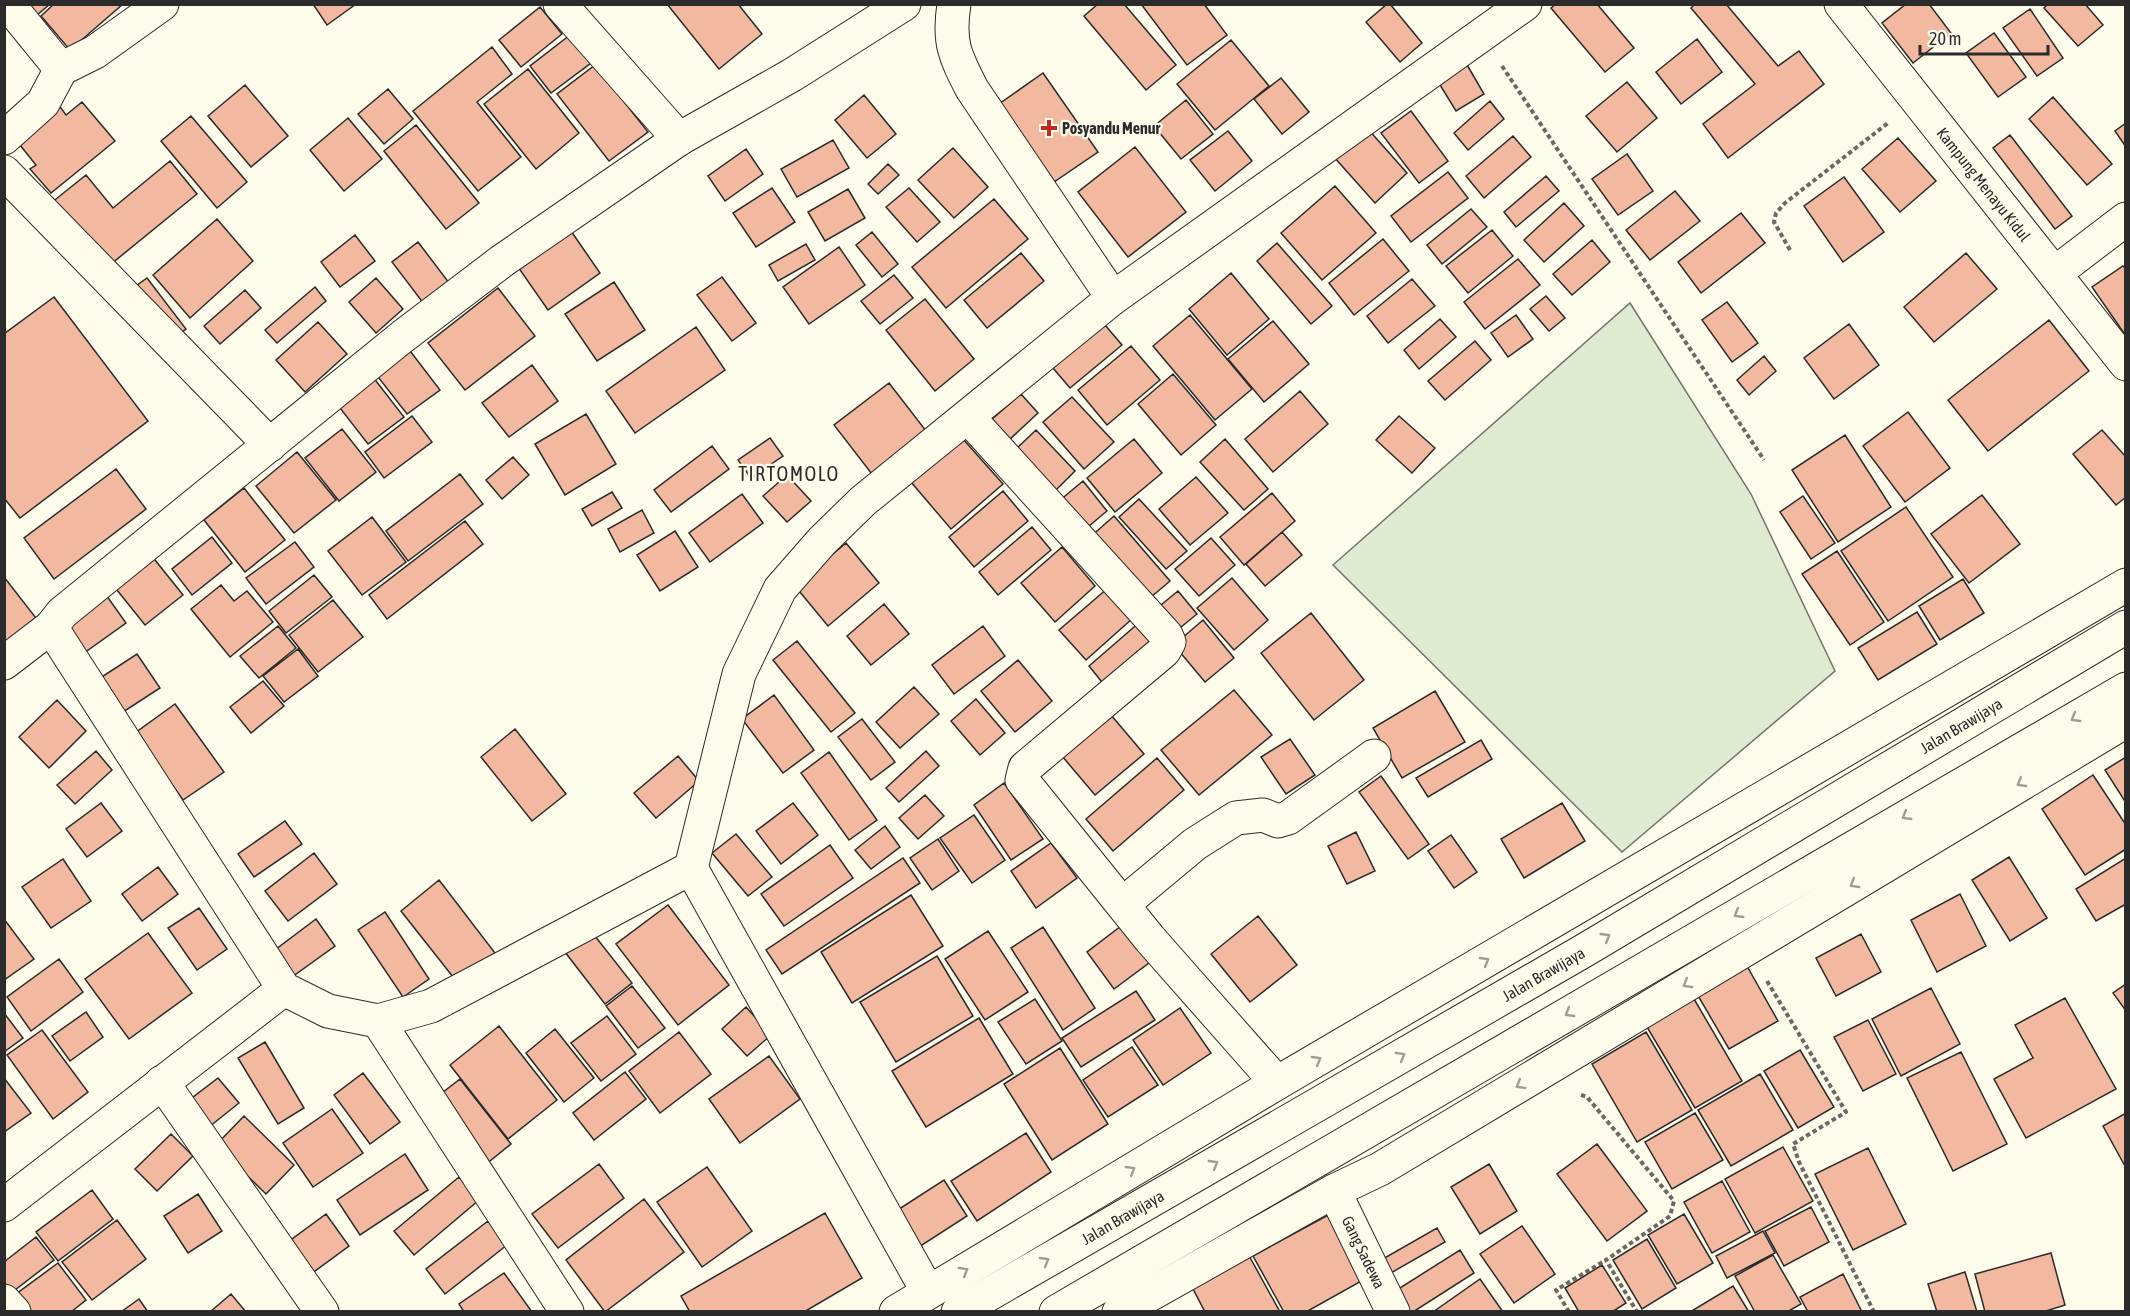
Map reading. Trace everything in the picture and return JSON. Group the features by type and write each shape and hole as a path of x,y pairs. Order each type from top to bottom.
{"main road":[{"path":"8,4 61,69"},
{"path":"4,138 43,103 61,69 95,52 162,4"},
{"path":"560,4 679,139"},
{"path":"4,663 51,627 62,613 270,445 502,261 679,139 792,75 904,4"},
{"path":"954,4 951,26 954,54 972,89 1113,298"},
{"path":"928,1292 691,868 739,674 780,589 822,541 863,501 1113,298 1525,4"},
{"name":"Kampung Menayu Kidul","path":"1841,4 2126,364"},
{"path":"4,172 270,445"},
{"path":"2055,273 2126,219"},
{"path":"968,417 1166,635 1169,642 1164,651 1022,773 1022,780 1123,904 1277,1083"},
{"path":"896,1311 1277,1083 2126,585"},
{"path":"51,627 284,989 328,1011 378,1021 431,1006 691,868"},
{"name":"Jalan Brawijaya","path":"958,1311 1585,950 2126,627"},
{"path":"1056,1311 2126,689"},
{"path":"1119,1311 1334,1191 1380,1169 2126,721"},
{"path":"1123,904 1195,844 1236,818 1263,815 1278,821 1288,818 1374,756"},
{"path":"4,1206 284,989"},
{"path":"378,1021 567,1311"},
{"path":"162,1082 322,1311"},
{"name":"Gang Sadewa","path":"1334,1191 1393,1311"},
{"path":"4,1301 14,1311"}],"path":[{"path":"1482,36 1764,460"},
{"path":"1790,250 1774,222 1776,213 1785,203 1917,101"},
{"path":"1747,948 1846,1112 1793,1144 1799,1162 1874,1311"},
{"path":"1569,1311 1556,1290 1606,1260 1670,1216 1674,1201 1587,1097 1578,1094 1571,1095"},
{"path":"1606,1260 1637,1311"}],"green space":[{"path":"1630,303 1751,494 1835,671 1622,852 1333,565"}],"building":[{"path":"27,4 50,4 37,15"},
{"path":"54,4 123,4 70,50 41,16"},
{"path":"313,4 356,4 327,25"},
{"path":"667,4 738,4 762,34 719,69"},
{"path":"1098,4 1124,4 1176,65 1146,90 1084,16"},
{"path":"1141,4 1204,4 1227,35 1187,65"},
{"path":"1390,4 1422,43 1400,62 1366,22"},
{"path":"1556,4 1597,4 1634,48 1605,72 1551,8"},
{"path":"1695,4 1726,4 1778,66 1799,51 1824,84 1728,158 1703,124 1755,84 1691,8"},
{"path":"1906,4 1929,4 1951,33 1913,63 1882,23"},
{"path":"2048,4 2085,4 2103,25 2078,46 2044,8"},
{"path":"540,7 562,34 521,67 499,40"},
{"path":"2030,9 2063,58 2037,76 2003,28"},
{"path":"1994,33 2026,77 1998,97 1966,53"},
{"path":"570,35 591,63 551,93 530,66"},
{"path":"1697,39 1722,72 1681,104 1656,72"},
{"path":"1231,40 1269,86 1215,130 1177,84"},
{"path":"492,47 512,74 477,102 521,157 478,191 413,111"},
{"path":"1466,63 1484,94 1456,111 1437,80"},
{"path":"595,65 648,132 609,161 557,94"},
{"path":"528,69 579,133 536,169 484,104"},
{"name":"Posyandu Menur","path":"1043,73 1098,152 1054,182 999,104"},
{"path":"1281,78 1309,112 1282,134 1254,99"},
{"path":"1627,82 1657,118 1617,152 1586,116"},
{"path":"245,85 288,136 251,167 208,116"},
{"path":"388,89 413,119 384,144 358,114"},
{"path":"864,95 896,134 867,158 835,120"},
{"path":"2053,97 2112,164 2087,185 2029,119"},
{"path":"55,100 66,115 82,102 115,141 51,193 30,169 36,165 12,135"},
{"path":"1186,100 1213,134 1181,159 1154,126"},
{"path":"1490,101 1504,119 1468,150 1454,133"},
{"path":"1411,111 1448,161 1419,183 1381,133"},
{"path":"191,116 247,182 217,208 161,141"},
{"path":"348,118 382,159 344,191 310,150"},
{"path":"2126,123 2126,147 2115,131"},
{"path":"416,125 479,203 446,229 384,151"},
{"path":"1367,128 1407,173 1375,203 1334,157"},
{"path":"1228,131 1252,161 1215,191 1190,160"},
{"path":"2010,135 2072,216 2055,229 1993,148"},
{"path":"1513,136 1531,157 1484,198 1466,176"},
{"path":"1898,138 1936,181 1900,212 1862,169"},
{"path":"833,140 849,168 797,197 781,169"},
{"path":"1135,147 1186,212 1128,257 1078,192"},
{"path":"953,148 988,187 954,218 918,180"},
{"path":"746,149 763,174 725,201 708,176"},
{"path":"1627,154 1653,191 1618,215 1592,179"},
{"path":"170,161 197,194 105,269 51,203 86,175 113,208"},
{"path":"888,164 899,175 878,194 868,184"},
{"path":"1448,172 1468,198 1411,242 1391,216"},
{"path":"1546,176 1559,191 1516,227 1504,212"},
{"path":"1844,177 1884,232 1843,262 1804,206"},
{"path":"1335,186 1376,233 1322,280 1281,233"},
{"path":"772,188 795,222 756,247 733,213"},
{"path":"909,188 940,222 917,242 886,207"},
{"path":"848,189 865,218 825,241 808,212"},
{"path":"1675,191 1700,221 1650,260 1626,230"},
{"path":"994,199 1028,239 946,308 912,267"},
{"path":"1564,203 1584,226 1544,262 1524,240"},
{"path":"1471,209 1487,227 1442,264 1427,245"},
{"path":"1741,213 1765,243 1701,293 1678,262"},
{"path":"217,219 253,261 190,318 153,275"},
{"path":"1492,230 1513,256 1468,293 1446,266"},
{"path":"571,231 600,273 548,310 518,267"},
{"path":"872,232 898,264 882,277 856,245"},
{"path":"355,235 375,261 340,287 321,262"},
{"path":"1383,239 1409,271 1354,315 1329,283"},
{"path":"1592,240 1610,262 1572,295 1553,274"},
{"path":"418,242 453,288 427,308 392,262"},
{"path":"1277,243 1332,306 1311,324 1257,261"},
{"path":"806,244 815,260 778,281 769,265"},
{"path":"839,247 865,285 809,324 783,287"},
{"path":"1021,253 1044,281 987,328 964,300"},
{"path":"1966,253 1997,289 1934,342 1904,307"},
{"path":"1518,259 1540,285 1485,329 1464,302"},
{"path":"2123,266 2126,269 2126,336 2092,287"},
{"path":"1231,273 1269,319 1227,355 1189,309"},
{"path":"894,275 913,298 880,324 861,301"},
{"path":"722,277 756,323 732,341 697,295"},
{"path":"147,278 186,329 175,337 136,286"},
{"path":"376,278 403,309 376,333 349,302"},
{"path":"1412,279 1435,306 1388,343 1367,316"},
{"path":"614,282 645,330 597,361 565,314"},
{"path":"315,287 326,301 277,343 265,330"},
{"path":"498,288 535,336 465,390 428,343"},
{"path":"245,290 261,308 220,344 204,326"},
{"path":"1546,296 1565,318 1549,331 1530,309"},
{"path":"54,297 148,421 20,518 4,498 4,334"},
{"path":"925,299 974,359 935,391 886,330"},
{"path":"1727,302 1758,343 1732,362 1702,320"},
{"path":"1190,315 1252,389 1215,420 1153,346"},
{"path":"1516,315 1533,339 1508,357 1491,333"},
{"path":"1440,319 1456,337 1419,369 1404,350"},
{"path":"2049,320 2089,371 1988,451 1948,400"},
{"path":"1273,321 1309,364 1264,402 1228,359"},
{"path":"318,322 347,354 305,392 276,360"},
{"path":"1849,324 1879,365 1834,399 1804,358"},
{"path":"1105,325 1122,345 1070,388 1053,368"},
{"path":"696,327 725,370 635,433 606,391"},
{"path":"1475,341 1491,360 1445,400 1428,381"},
{"path":"404,343 440,390 407,414 371,368"},
{"path":"1131,346 1160,380 1107,425 1078,390"},
{"path":"1764,356 1776,371 1749,395 1737,380"},
{"path":"532,365 558,401 509,437 482,403"},
{"path":"369,372 404,417 368,444 333,399"},
{"path":"1173,374 1216,425 1181,455 1138,404"},
{"path":"889,383 930,436 875,478 834,425"},
{"path":"1300,391 1328,424 1273,472 1245,439"},
{"path":"1021,394 1038,413 1009,440 991,420"},
{"path":"1072,397 1114,442 1084,469 1043,422"},
{"path":"1908,412 1950,468 1905,502 1863,446"},
{"path":"586,414 616,464 565,495 535,444"},
{"path":"412,416 432,442 384,478 365,452"},
{"path":"1399,416 1435,448 1412,473 1376,440"},
{"path":"342,429 376,472 339,501 305,458"},
{"path":"1036,430 1075,471 1054,492 1015,450"},
{"path":"2102,430 2126,457 2126,497 2116,505 2073,454"},
{"path":"1845,435 1891,507 1838,542 1792,470"},
{"path":"770,438 783,456 751,478 738,460"},
{"path":"963,439 1003,484 951,529 911,482"},
{"path":"1134,439 1162,473 1115,512 1087,478"},
{"path":"1225,439 1268,489 1244,510 1200,462"},
{"path":"712,446 729,469 671,512 654,490"},
{"path":"297,452 336,500 294,533 256,486"},
{"path":"513,457 529,475 502,499 486,480"},
{"path":"116,469 146,509 54,579 24,538"},
{"path":"460,474 483,504 408,561 386,531"},
{"path":"787,475 811,501 787,522 763,496"},
{"path":"1196,477 1228,513 1190,545 1159,509"},
{"path":"1083,481 1107,511 1083,531 1059,501"},
{"path":"244,488 285,540 245,572 204,520"},
{"path":"1003,491 1028,521 974,567 949,537"},
{"path":"612,492 622,508 592,526 582,509"},
{"path":"1272,493 1295,521 1244,565 1220,537"},
{"path":"742,494 763,523 710,562 689,533"},
{"path":"1982,495 2020,544 1969,583 1931,534"},
{"path":"1803,496 1835,543 1811,559 1780,512"},
{"path":"1139,499 1187,551 1166,569 1119,517"},
{"path":"1906,507 1953,577 1888,621 1841,551"},
{"path":"642,510 654,533 620,552 608,529"},
{"path":"1114,516 1170,581 1144,603 1089,538"},
{"path":"372,517 406,562 362,595 328,551"},
{"path":"465,521 483,544 387,619 369,595"},
{"path":"1032,527 1051,550 998,595 979,572"},
{"path":"675,531 698,567 660,591 637,555"},
{"path":"1282,532 1302,555 1265,586 1246,564"},
{"path":"212,537 232,563 192,595 172,569"},
{"path":"1211,538 1235,565 1199,596 1175,569"},
{"path":"295,542 314,567 266,604 246,578"},
{"path":"846,543 879,583 828,626 795,586"},
{"path":"1062,547 1095,586 1055,622 1021,583"},
{"path":"147,550 183,595 145,625 109,580"},
{"path":"1837,551 1884,622 1850,645 1802,574"},
{"path":"314,575 332,597 286,633 269,611"},
{"path":"4,577 36,618 4,643"},
{"path":"1232,578 1268,620 1234,650 1197,608"},
{"path":"1963,579 1984,613 1940,640 1919,606"},
{"path":"221,585 234,601 247,591 273,622 230,657 191,609"},
{"path":"1108,588 1133,618 1086,660 1059,630"},
{"path":"1178,591 1197,614 1175,632 1156,609"},
{"path":"104,592 126,623 84,653 62,622"},
{"path":"333,600 363,637 318,672 289,635"},
{"path":"884,604 909,634 871,665 847,636"},
{"path":"1917,612 1937,644 1878,680 1858,648"},
{"path":"1311,613 1364,680 1314,720 1261,653"},
{"path":"1203,620 1234,658 1205,682 1174,645"},
{"path":"1141,621 1163,646 1110,692 1089,666"},
{"path":"278,626 296,648 259,678 240,656"},
{"path":"983,626 1005,656 954,694 932,665"},
{"path":"797,641 855,713 831,732 773,660"},
{"path":"298,649 318,676 284,702 263,676"},
{"path":"137,654 160,688 120,714 97,680"},
{"path":"1018,660 1052,701 1015,732 981,691"},
{"path":"263,681 284,706 251,733 230,707"},
{"path":"914,687 939,714 900,748 876,722"},
{"path":"1234,690 1272,735 1199,795 1161,750"},
{"path":"1435,691 1465,742 1402,778 1373,728"},
{"path":"774,695 814,750 783,773 742,719"},
{"path":"976,699 1005,733 980,755 951,721"},
{"path":"57,700 86,731 49,768 19,737"},
{"path":"175,704 224,772 183,800 135,733"},
{"path":"1111,715 1144,754 1095,795 1062,756"},
{"path":"862,719 895,762 871,780 838,737"},
{"path":"515,729 566,794 532,821 481,757"},
{"path":"1290,739 1315,775 1286,794 1261,757"},
{"path":"1481,740 1492,759 1428,797 1416,778"},
{"path":"96,751 112,770 75,804 57,785"},
{"path":"926,751 939,766 899,802 886,788"},
{"path":"829,752 877,820 849,840 801,773"},
{"path":"678,756 699,781 656,818 634,793"},
{"path":"2126,757 2126,803 2105,770"},
{"path":"1157,758 1184,790 1113,851 1086,819"},
{"path":"2093,775 2126,825 2126,849 2085,875 2042,809"},
{"path":"1381,776 1429,844 1408,859 1359,792"},
{"path":"1004,783 1043,839 1011,860 974,805"},
{"path":"925,795 944,816 918,839 899,818"},
{"path":"101,803 122,831 87,857 66,829"},
{"path":"793,803 818,835 781,864 756,831"},
{"path":"1562,803 1585,841 1524,878 1501,839"},
{"path":"974,815 1005,860 972,883 940,838"},
{"path":"285,821 302,844 254,877 238,854"},
{"path":"885,826 900,847 871,869 855,850"},
{"path":"1356,832 1375,871 1347,884 1328,846"},
{"path":"736,834 772,877 748,896 712,853"},
{"path":"1451,835 1477,872 1454,888 1428,851"},
{"path":"938,839 959,871 932,890 910,858"},
{"path":"1051,843 1077,878 1036,908 1011,871"},
{"path":"830,845 853,878 784,926 761,894"},
{"path":"314,853 337,884 288,921 265,891"},
{"path":"2009,857 2047,918 2010,941 1972,880"},
{"path":"903,858 920,883 782,974 766,950"},
{"path":"2126,858 2126,904 2096,921 2076,889"},
{"path":"63,859 91,901 51,928 22,887"},
{"path":"158,867 178,894 142,921 122,894"},
{"path":"439,880 495,953 457,982 401,911"},
{"path":"1960,894 1986,946 1937,972 1911,920"},
{"path":"911,895 943,946 852,1003 821,952"},
{"path":"668,905 729,985 678,1025 616,944"},
{"path":"199,908 227,949 197,970 168,928"},
{"path":"385,912 429,979 403,997 358,930"},
{"path":"1258,916 1297,965 1250,1002 1211,954"},
{"path":"4,919 34,959 4,980"},
{"path":"316,919 335,946 285,982 267,956"},
{"path":"1129,920 1157,957 1114,989 1087,952"},
{"path":"1043,927 1095,1008 1063,1030 1011,948"},
{"path":"591,931 632,983 605,1004 565,952"},
{"path":"988,931 1028,992 985,1020 945,959"},
{"path":"148,933 192,993 129,1039 85,979"},
{"path":"1861,934 1881,972 1836,996 1816,958"},
{"path":"937,956 973,1016 896,1062 860,1002"},
{"path":"59,959 83,992 31,1031 7,997"},
{"path":"1743,959 1778,1021 1729,1049 1693,987"},
{"path":"2126,984 2126,1011 2113,993"},
{"path":"632,986 665,1028 638,1048 606,1006"},
{"path":"1931,988 1960,1044 1901,1076 1872,1019"},
{"path":"1136,991 1155,1020 1081,1067 1062,1038"},
{"path":"2065,998 2116,1089 2026,1138 1994,1079 2033,1058 2015,1025"},
{"path":"1035,999 1062,1041 1026,1064 998,1022"},
{"path":"1694,999 1742,1081 1695,1108 1647,1027"},
{"path":"746,1007 771,1035 747,1056 722,1029"},
{"path":"1180,1008 1211,1053 1163,1085 1133,1040"},
{"path":"86,1012 103,1037 70,1061 52,1036"},
{"path":"4,1013 23,1038 4,1052"},
{"path":"607,1016 636,1054 601,1081 571,1043"},
{"path":"979,1018 1013,1074 926,1127 892,1071"},
{"path":"1868,1020 1896,1074 1863,1091 1834,1037"},
{"path":"499,1026 557,1100 508,1139 450,1065"},
{"path":"555,1029 594,1078 564,1102 526,1053"},
{"path":"42,1030 88,1092 53,1119 7,1055"},
{"path":"679,1032 711,1074 660,1113 629,1071"},
{"path":"1646,1032 1692,1110 1637,1142 1592,1064"},
{"path":"265,1042 304,1108 278,1124 238,1058"},
{"path":"1132,1047 1158,1085 1108,1117 1083,1080"},
{"path":"1060,1048 1108,1124 1052,1160 1004,1084"},
{"path":"1800,1050 1834,1107 1798,1128 1764,1071"},
{"path":"1961,1052 2007,1144 1953,1171 1907,1078"},
{"path":"769,1056 800,1099 740,1143 709,1099"},
{"path":"625,1072 646,1099 594,1140 573,1113"},
{"path":"363,1073 400,1122 370,1144 334,1095"},
{"path":"1760,1074 1793,1130 1731,1166 1698,1110"},
{"path":"4,1078 31,1113 4,1132"},
{"path":"218,1078 239,1103 209,1127 188,1101"},
{"path":"460,1079 511,1144 485,1165 433,1100"},
{"path":"332,1109 363,1153 313,1187 283,1143"},
{"path":"1695,1113 1723,1160 1672,1189 1645,1142"},
{"path":"2126,1113 2126,1168 2103,1126"},
{"path":"244,1116 294,1165 266,1194 216,1145"},
{"path":"1026,1133 1051,1172 977,1221 951,1181"},
{"path":"171,1134 193,1156 157,1191 135,1169"},
{"path":"1597,1144 1647,1211 1607,1241 1557,1174"},
{"path":"1783,1147 1813,1201 1755,1233 1725,1179"},
{"path":"1868,1148 1906,1224 1853,1250 1815,1174"},
{"path":"405,1154 428,1190 360,1235 337,1200"},
{"path":"599,1164 624,1198 558,1248 532,1214"},
{"path":"1489,1164 1517,1211 1480,1234 1451,1187"},
{"path":"707,1167 752,1231 702,1267 657,1202"},
{"path":"459,1177 479,1200 414,1255 394,1231"},
{"path":"944,1180 967,1216 919,1247 896,1211"},
{"path":"1722,1181 1750,1232 1712,1253 1684,1202"},
{"path":"92,1190 113,1219 58,1261 36,1232"},
{"path":"198,1194 222,1231 188,1253 164,1216"},
{"path":"644,1199 684,1252 605,1312 566,1260"},
{"path":"1811,1207 1829,1242 1784,1266 1765,1231"},
{"path":"825,1213 862,1278 804,1312 690,1312 681,1296"},
{"path":"326,1214 349,1246 311,1274 288,1242"},
{"path":"1330,1214 1365,1279 1306,1312 1284,1312 1253,1256"},
{"path":"1684,1214 1713,1263 1677,1284 1648,1235"},
{"path":"117,1220 146,1259 92,1300 62,1262"},
{"path":"488,1221 507,1245 445,1294 426,1269"},
{"path":"1522,1226 1555,1274 1514,1303 1480,1254"},
{"path":"1437,1228 1445,1242 1382,1278 1374,1264"},
{"path":"1763,1231 1775,1253 1727,1278 1716,1256"},
{"path":"36,1237 54,1260 11,1293 4,1285 4,1262"},
{"path":"1647,1239 1676,1288 1642,1309 1613,1260"},
{"path":"1460,1250 1474,1273 1413,1312 1404,1312 1392,1293"},
{"path":"1247,1252 1280,1312 1205,1312 1190,1283"},
{"path":"2051,1253 2065,1305 2043,1312 1985,1312 1975,1274"},
{"path":"1773,1255 1801,1304 1787,1312 1755,1312 1735,1276"},
{"path":"58,1263 86,1300 71,1312 24,1312 12,1297"},
{"path":"1602,1265 1626,1303 1612,1312 1579,1312 1565,1288"},
{"path":"1965,1272 1977,1312 1937,1312 1928,1284"},
{"path":"504,1273 532,1312 464,1312 459,1304"},
{"path":"1843,1274 1862,1312 1808,1312 1800,1297"},
{"path":"1480,1279 1503,1312 1433,1312"},
{"path":"1733,1286 1749,1312 1690,1312"},
{"path":"231,1294 246,1312 210,1312"},
{"path":"139,1299 148,1312 121,1312"}],"place":[{"name":"Posyandu Menur","path":"1049,128"}],"district":[{"name":"TIRTOMOLO","path":"789,474"}]}
